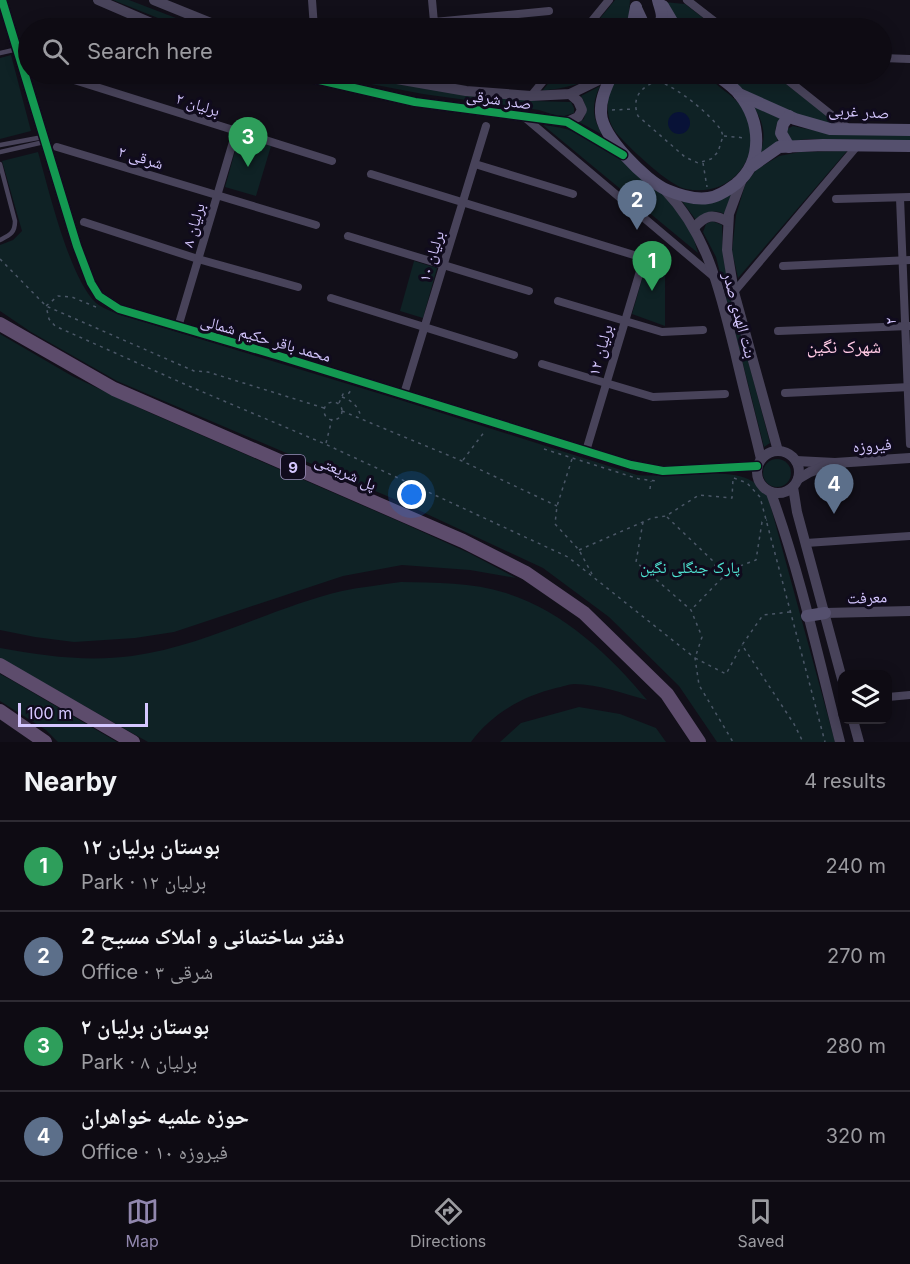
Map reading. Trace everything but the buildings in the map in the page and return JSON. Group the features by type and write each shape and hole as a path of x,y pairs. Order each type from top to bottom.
{"main road":[{"path":"659,0 661,18"},
{"path":"659,0 670,18"},
{"path":"635,4 641,18"},
{"path":"608,84 602,99 600,114 610,136 623,155 665,190 682,195 710,198 727,190 742,179 751,167 758,144 752,117 740,94 728,84"},
{"name":"صدر غربی","path":"740,94 789,116 830,129 910,130"},
{"path":"789,116 783,124 781,133 789,147"},
{"name":"صدر غربی","path":"751,167 779,147 910,146"},
{"name":"پل شریعتی","path":"0,324 114,388 464,541 526,573 593,621 667,694 699,742"},
{"path":"807,616 825,613"},
{"path":"0,665 133,742"},
{"path":"0,711 45,742"}],"street":[{"name":"محمد باقر حکیم شمالی","path":"2,0 18,49"},
{"path":"98,0 140,18"},
{"path":"154,0 198,18"},
{"path":"312,0 313,18"},
{"path":"432,0 434,18"},
{"path":"594,18 609,0"},
{"path":"687,0 710,18"},
{"path":"476,18 549,11"},
{"path":"892,58 910,59"},
{"name":"محمد باقر حکیم شمالی","path":"30,84 44,139 77,246 91,283 99,296 119,309 631,465 663,471 759,463"},
{"name":"برلیان ۲","path":"86,84 332,161"},
{"name":"صدر شرقی","path":"337,84 415,102 567,122 623,155"},
{"name":"صدر شرقی","path":"426,84 466,91 531,96 570,94 591,84"},
{"path":"531,96 541,84"},
{"path":"793,84 850,129"},
{"path":"567,122 578,117 582,110 578,101 570,94"},
{"path":"522,116 714,277"},
{"name":"برلیان ۱۰","path":"404,394 486,126"},
{"name":"برلیان ۸","path":"178,327 236,132"},
{"path":"734,292 858,145"},
{"name":"۲ شرقی","path":"57,147 316,225"},
{"path":"475,164 573,194"},
{"path":"371,174 663,264"},
{"name":"بنت الهدی صدر","path":"742,179 729,214 727,249 734,292 778,451"},
{"name":"بنت الهدی صدر","path":"665,190 680,205 701,239 714,277 759,463"},
{"path":"836,199 910,197"},
{"name":"۲","path":"900,198 906,260 910,444"},
{"path":"694,228 702,219 710,217 720,217 728,222"},
{"path":"84,222 198,259 297,287"},
{"path":"348,236 529,291"},
{"name":"برلیان ۱۲","path":"586,451 644,258"},
{"path":"783,266 906,260"},
{"path":"331,298 514,355"},
{"path":"558,301 662,332 703,330"},
{"path":"778,331 908,326"},
{"path":"542,364 653,397 725,394"},
{"path":"785,393 909,388"},
{"path":"757,478 759,463 771,452 778,451 791,456 799,467 796,483 797,512 840,670"},
{"name":"فیروزه","path":"835,463 910,458"},
{"path":"796,461 835,463"},
{"path":"729,467 757,478 764,489 771,493 783,493 810,472 835,463"},
{"path":"771,493 807,616 840,742"},
{"path":"806,543 910,536"},
{"name":"معرفت","path":"825,613 910,611"},
{"path":"892,697 910,695"},
{"path":"854,724 859,742"}],"lane":[{"path":"0,53 18,49"},
{"path":"0,145 44,139"},
{"path":"0,152 44,139"},
{"path":"0,164 15,221 15,230 11,235 0,240"}],"path":[{"path":"650,84 639,92 635,109 638,116 685,157 698,163 711,159 718,152 723,136 721,130 712,120 665,84"},
{"path":"608,110 635,109"},
{"path":"723,136 751,139"},
{"path":"703,162 708,189"},
{"path":"0,259 46,306 194,371 208,372 324,408"},
{"path":"46,306 58,296 72,297 96,307"},
{"path":"46,306 49,320 55,326 190,387 326,444 568,557 695,658 726,674 742,645 763,615 791,612"},
{"path":"338,404 343,394 349,393 351,389 346,387"},
{"path":"342,397 354,403 362,419"},
{"path":"324,408 330,402 338,404 342,411 462,461 557,506"},
{"path":"324,408 326,417 332,419 340,417 342,411"},
{"path":"326,444 332,419"},
{"path":"462,461 485,431"},
{"path":"542,448 639,479 665,480"},
{"path":"572,458 557,506 555,524 579,550 593,575"},
{"path":"579,550 652,518 666,516 699,495 732,498 733,478 747,483 760,497 767,519 825,742"},
{"path":"650,489 651,480"},
{"path":"666,516 712,560 722,578"},
{"path":"691,610 729,570 756,560 762,522 767,519"},
{"path":"643,522 636,562 691,610 702,637 695,658 699,685 733,742"},
{"path":"742,645 794,724 802,742"}],"green space":[{"path":"113,0 129,0 176,18 158,18"},
{"path":"615,0 630,0 629,18 600,18"},
{"path":"664,2 685,4 703,18 674,18"},
{"path":"11,55 31,131 0,139 0,58"},
{"path":"371,84 397,84 534,101 571,102 574,113 561,117 539,110 423,94"},
{"path":"548,84 576,84 565,87 542,91"},
{"path":"612,84 717,84 742,108 749,124 751,140 749,155 742,168 732,179 719,186 704,190 678,186 641,158 614,129 608,114"},
{"path":"736,84 786,84 838,124 791,113"},
{"path":"600,86 595,99 594,112 603,135 579,122 584,119 585,113 585,104 581,96"},
{"path":"753,106 781,119 776,130 779,144 760,153 763,128"},
{"path":"543,125 563,128 580,134 634,169 668,199 680,213 690,229 698,253"},
{"path":"793,126 826,133 910,135 910,140 807,139 792,141 788,140 787,129"},
{"path":"239,137 271,146 256,196 225,187"},
{"path":"847,151 738,278 732,251 736,215 745,185 756,170 779,156 800,152"},
{"name":"پارک جنگلی نگین","path":"38,152 61,232 77,274 96,303 108,310 637,475 710,473 737,476 756,483 767,493 835,742 717,742 679,686 609,617 543,568 401,502 117,381 31,332 0,311 0,245 13,240 22,231 2,161"},
{"path":"732,194 724,214 713,212 696,220 681,200 706,203"},
{"path":"712,221 722,225 723,257 731,297 770,443 764,447 716,257 703,232 706,224"},
{"path":"414,261 437,268 423,318 400,311"},
{"path":"647,262 665,268 665,326 632,314"},
{"path":"0,334 72,376 148,412 405,524 469,553 516,578 470,570 402,565 343,576 174,632 135,638 74,642 0,630"},
{"path":"777,459 787,463 791,473 787,483 777,487 767,483 763,473 767,463"},
{"path":"401,582 480,587 527,601 547,611 584,636 633,683 647,700 593,686 568,685 544,691 520,701 488,723 471,742 148,742 0,658 0,648 49,656 82,658 115,658 159,651 212,636 316,598"},
{"path":"0,674 117,742 58,742 46,730 0,701"},
{"path":"579,707 620,714 656,728 666,742 500,742 521,723"}],"water":[{"path":"679,112 687,115 690,123 687,131 679,134 671,131 668,123 671,115"}],"cycle path":[{"path":"2,0 18,52"},
{"path":"28,84 77,246 91,283 99,296 119,309 631,465 663,471 757,466"},
{"path":"337,84 415,102 567,122 623,155"}],"place":[{"name":"بوستان برلیان ۲","path":"248,167"},
{"name":"دفتر ساختمانی و املاک مسیح 2","path":"637,230"},
{"name":"بوستان برلیان ۱۲","path":"652,291"},
{"name":"حوزه علمیه خواهران","path":"834,514"}],"district":[{"name":"شهرک نگین","path":"844,346"}]}
